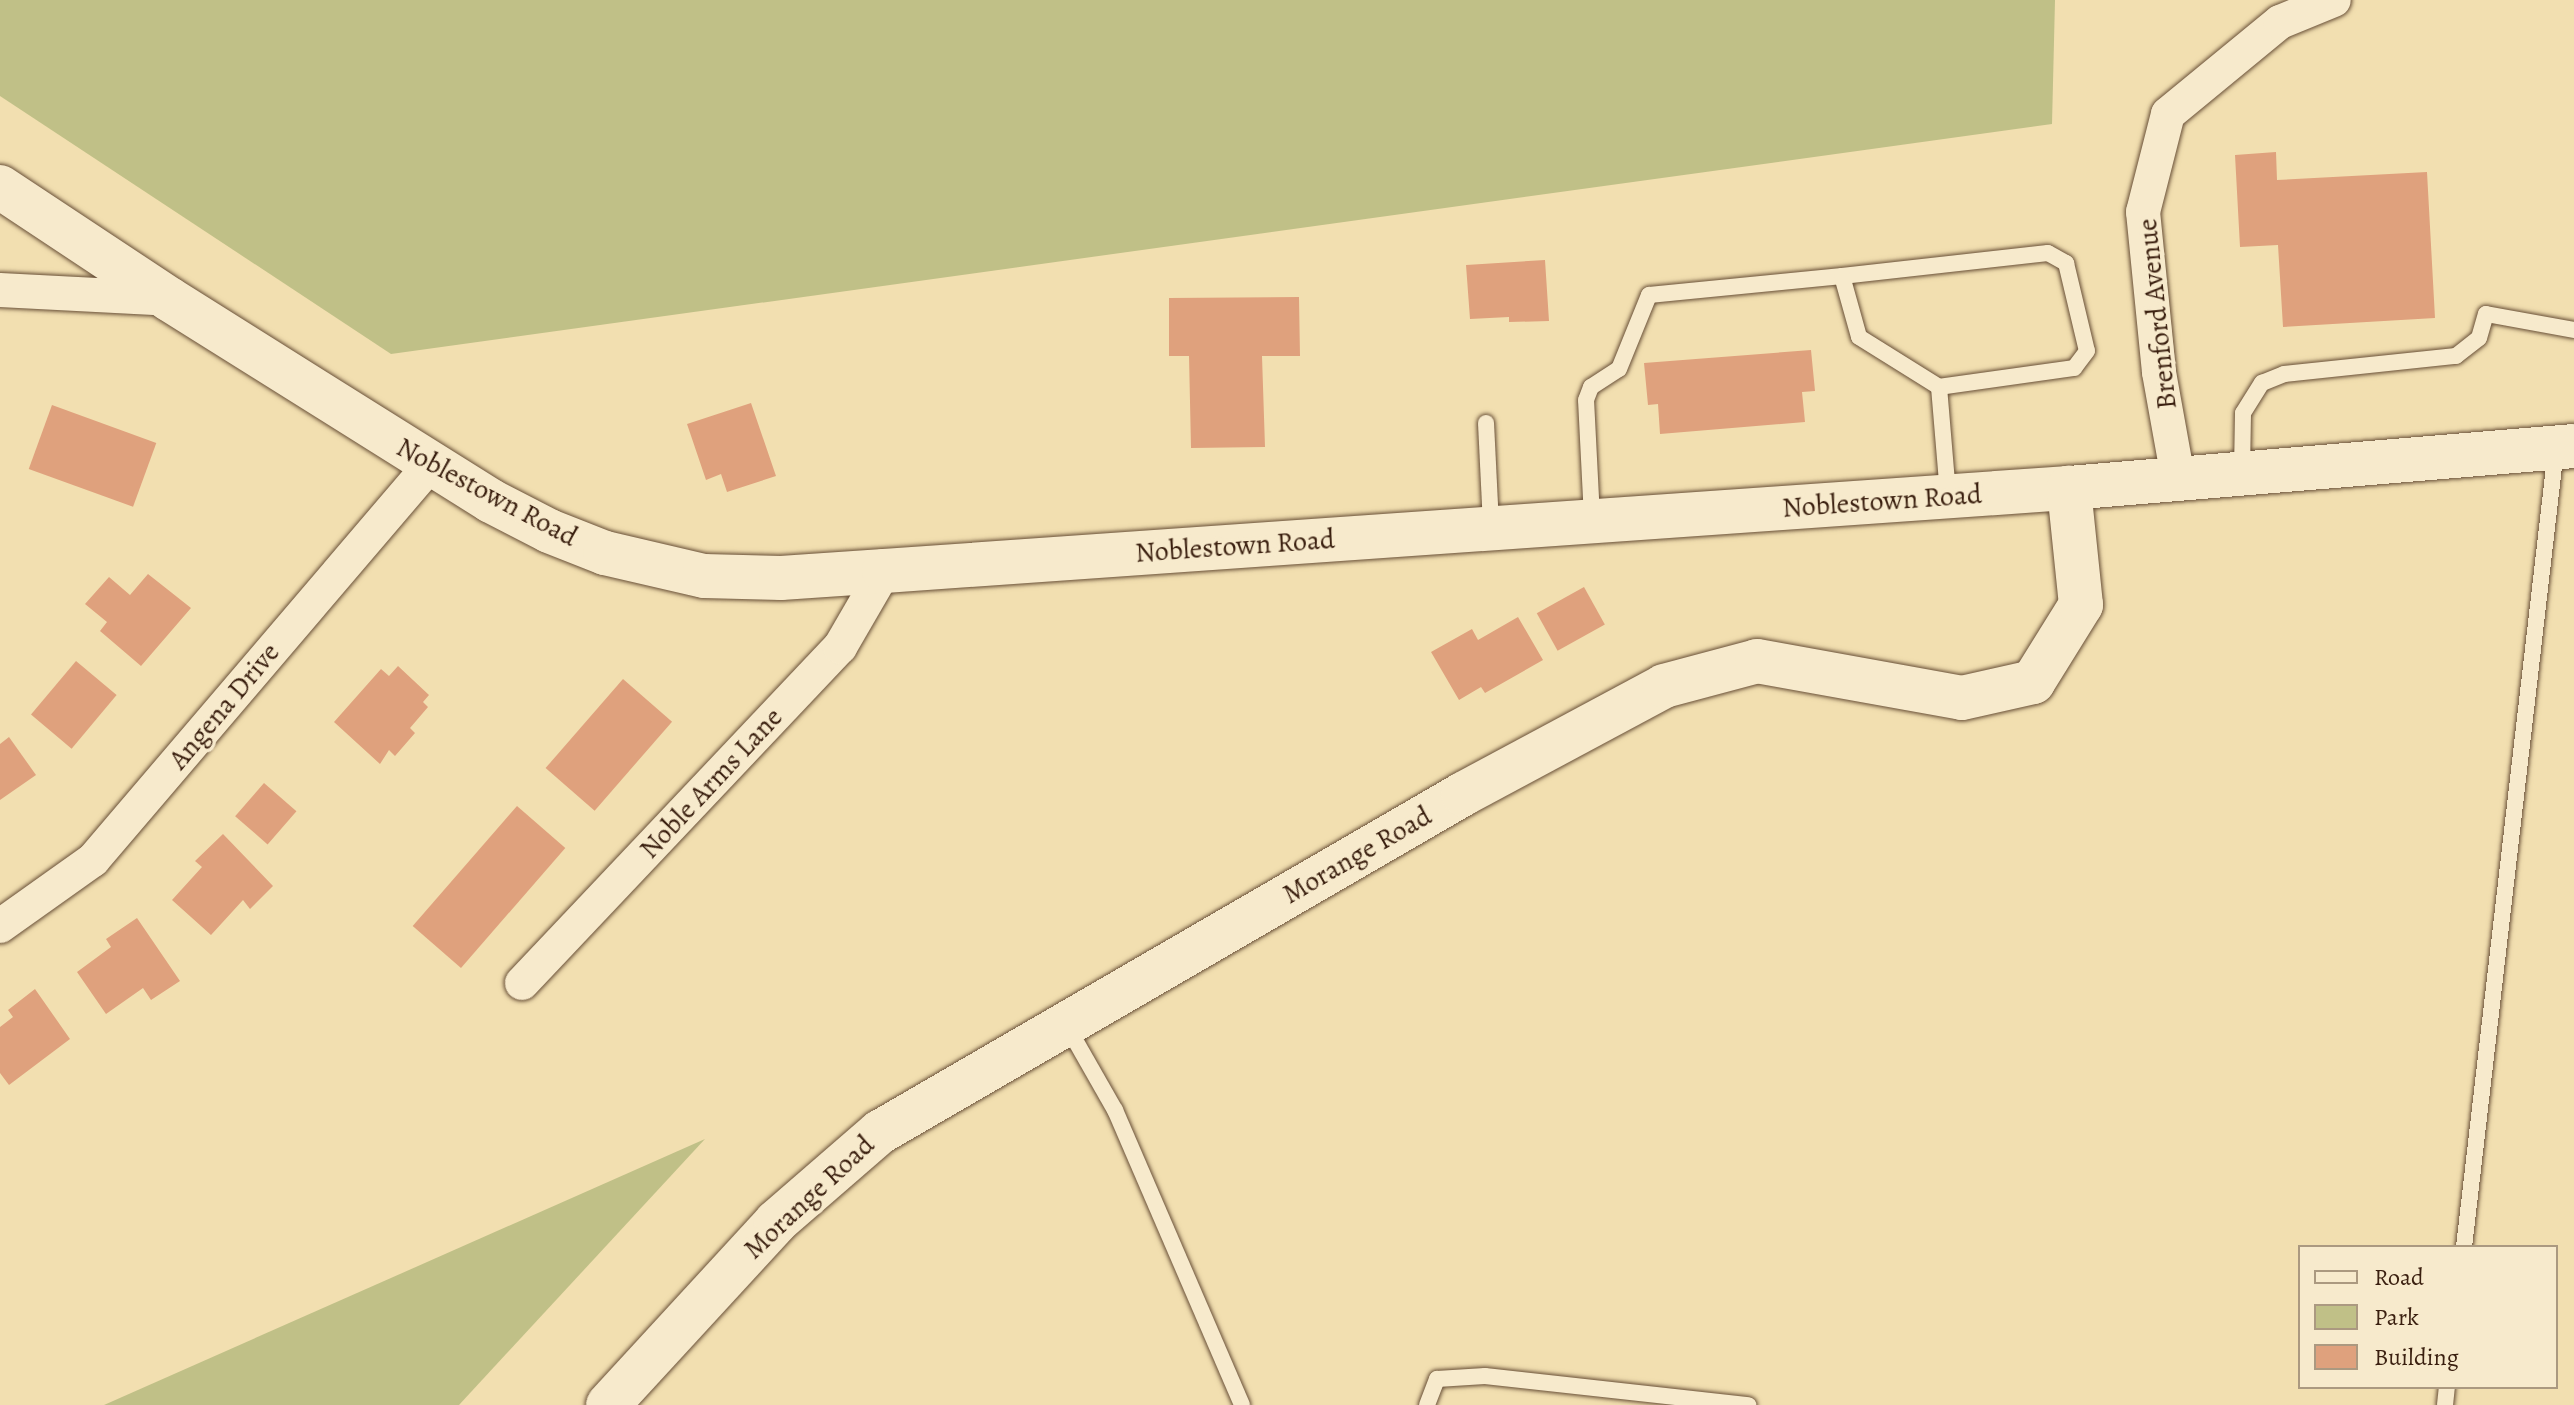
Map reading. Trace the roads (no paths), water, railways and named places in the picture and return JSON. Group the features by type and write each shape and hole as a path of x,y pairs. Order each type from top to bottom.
{"main road":[{"name":"Noblestown Road","path":"0,187 430,465 549,531 653,567 704,576 781,578 884,571 2069,488 2565,447"},
{"name":"Morange Road","path":"608,1405 776,1222 880,1132 1463,794 1664,686 1757,661 1962,698 2033,682 2081,605 2069,488"}],"street":[{"name":"Brenford Avenue","path":"2178,478 2159,372 2143,212 2168,114 2280,22 2334,0"},
{"path":"0,290 169,299"},
{"name":"Angena Drive","path":"0,926 93,860 430,465"},
{"name":"Noble Arms Lane","path":"522,983 840,647 884,571"}],"lane":[{"path":"1592,521 1586,400 1591,387 1619,369 1649,295 2048,253 2066,263 2087,351 2074,368 1939,387 1859,337 1842,276"},
{"path":"2242,473 2243,413 2262,383 2284,374 2456,356 2479,338 2486,314 2574,330"},
{"path":"1939,387 1948,496"},
{"path":"1486,423 1491,528"},
{"path":"2464,1245 2565,447"},
{"path":"1066,1024 1115,1110 1242,1405"},
{"path":"1427,1405 1437,1379 1485,1376 1748,1405"}]}
